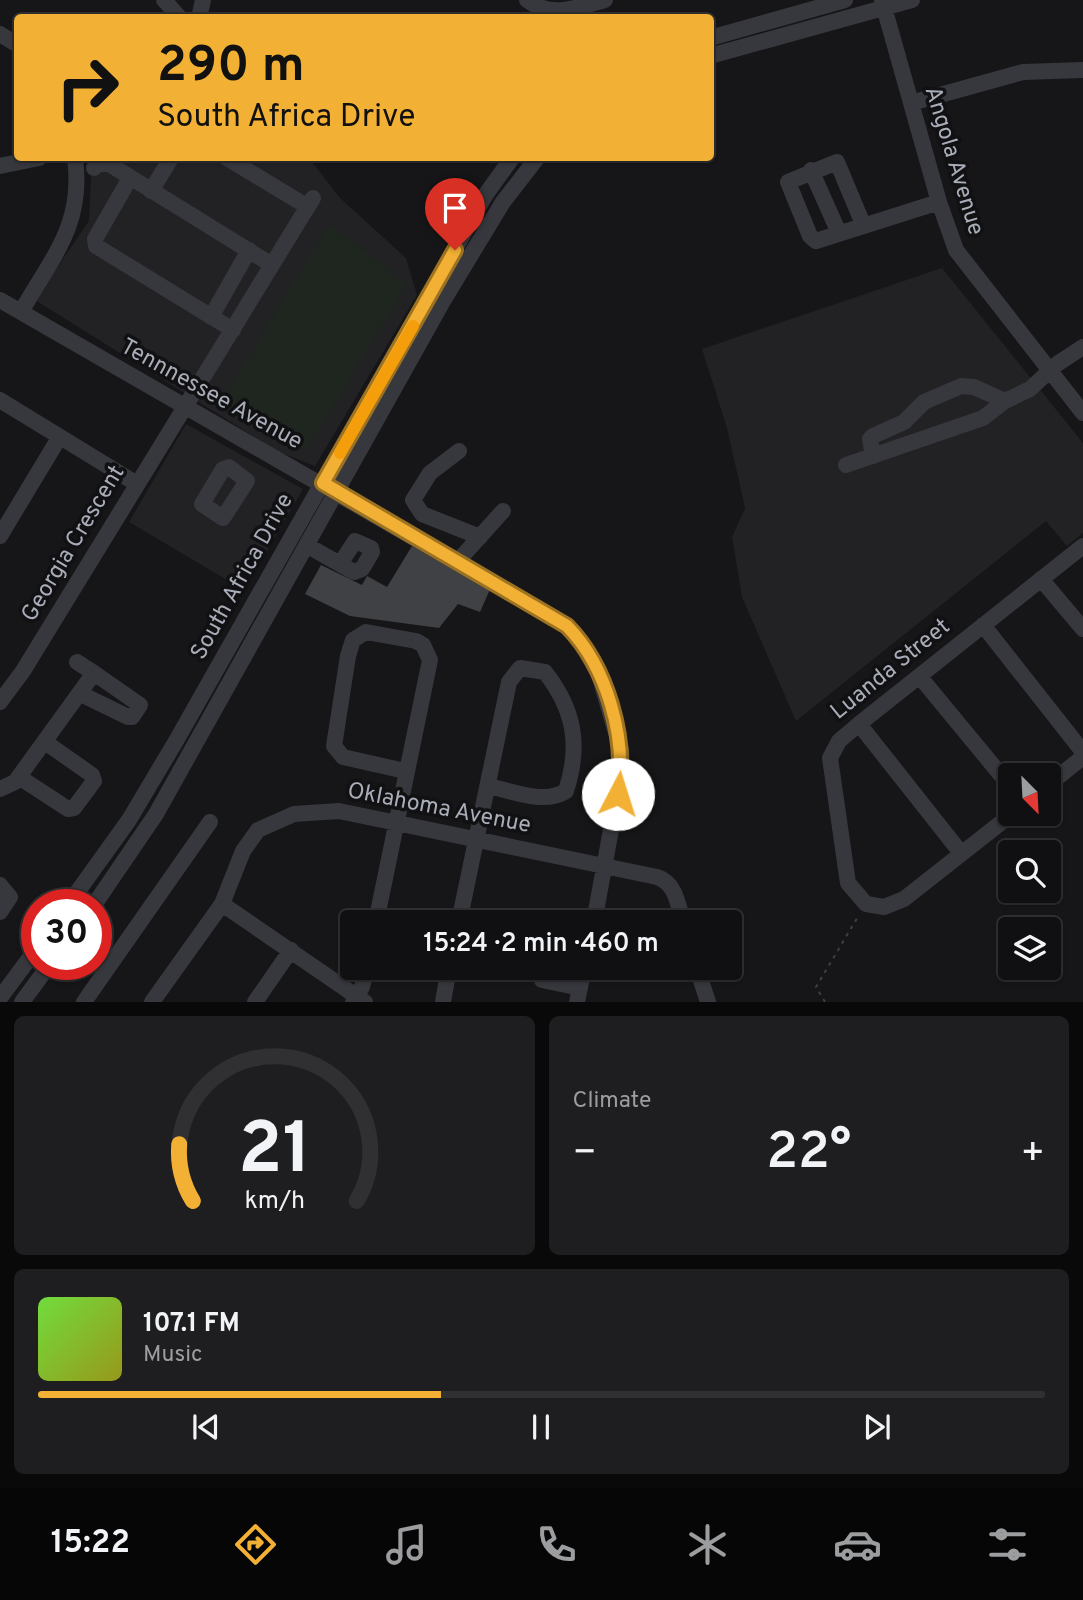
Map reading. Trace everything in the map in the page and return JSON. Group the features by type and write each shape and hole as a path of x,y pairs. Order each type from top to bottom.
{"street":[{"path":"164,0 176,14"},
{"path":"527,0 545,9 562,11 605,0"},
{"path":"714,37 845,0"},
{"path":"714,55 884,4 912,0"},
{"name":"Angola Avenue","path":"884,4 948,231 964,263 1083,413"},
{"path":"911,103 1023,72 1083,70"},
{"path":"0,166 24,161"},
{"path":"21,312 71,225 77,191 75,161"},
{"path":"151,191 169,161"},
{"name":"Georgia Crescent","path":"0,702 23,671 310,202 233,161"},
{"name":"South Africa Drive","path":"105,889 156,814 308,546 330,487 486,194 510,161"},
{"name":"South Africa Drive","path":"79,889 149,786 503,202 535,161"},
{"path":"863,224 838,163 831,162 811,170 788,183 810,236 816,241 939,202"},
{"path":"94,168 98,164 109,164 272,265"},
{"path":"811,170 839,233"},
{"path":"130,178 95,239 96,246 233,330"},
{"path":"211,317 249,250"},
{"name":"Tennnessee Avenue","path":"0,299 184,409 330,487 567,626 589,653 599,675 621,750 622,770 607,865 597,910"},
{"path":"846,465 983,418 1005,401 1030,389 1083,347"},
{"path":"873,456 870,439 912,416 915,409 924,402 961,386 982,390 1005,401"},
{"path":"0,400 137,484"},
{"path":"912,416 922,439"},
{"path":"0,536 60,438"},
{"path":"239,473 255,447"},
{"path":"459,450 430,473 414,500 422,514 480,537"},
{"path":"457,562 503,511"},
{"path":"308,546 340,564"},
{"name":"Luanda Street","path":"866,904 848,883 830,766 833,749 859,724 1083,547"},
{"path":"1041,579 1083,629"},
{"path":"983,625 1083,751"},
{"path":"379,910 398,823 405,771 430,660 423,645 416,641 366,632 354,640 348,656 334,746 343,757 405,771"},
{"path":"77,662 140,705 132,717 81,694"},
{"path":"461,910 509,682 520,668 545,672 563,697 574,727 565,791 551,797 542,797 489,786"},
{"path":"0,789 19,777 94,673"},
{"path":"920,677 998,771"},
{"path":"859,724 961,853"},
{"path":"19,777 68,809 74,808 94,781 92,775 45,742"},
{"path":"1061,775 1083,757"},
{"name":"Oklahoma Avenue","path":"152,1002 222,904 249,839 270,823 294,814 323,810 607,865 666,880 672,887 679,910"},
{"path":"84,1002 210,822"},
{"path":"866,904 884,907 904,899 998,825"},
{"path":"0,885 10,897 0,912"},
{"path":"222,904 358,999 364,980"},
{"path":"255,1002 291,950"},
{"path":"0,998 21,970"},
{"path":"22,1002 38,980"},
{"path":"443,1002 447,980"},
{"path":"542,980 578,995"},
{"path":"701,980 708,1002"}],"path":[{"path":"825,1002 817,987 866,904"}],"shaded area":[{"path":"92,161 311,161 340,198 406,258 417,295 315,466 279,452 35,300 89,221"},
{"path":"329,224 407,284 307,449 222,401"},
{"path":"942,268 1083,443 1083,533 1067,546 1046,521 796,721 742,597 732,537 745,508 727,428 702,349"},
{"path":"186,424 303,489 244,590 129,522"}],"building":[{"path":"412,546 491,587 480,612 458,604 439,628 350,616 305,594 321,565 362,585 367,576 387,587"}],"slow traffic":[{"path":"340,453 413,326"}],"route":[{"path":"455,250 323,483 567,626 580,639 599,675 618,734 622,770 618,794"}]}
